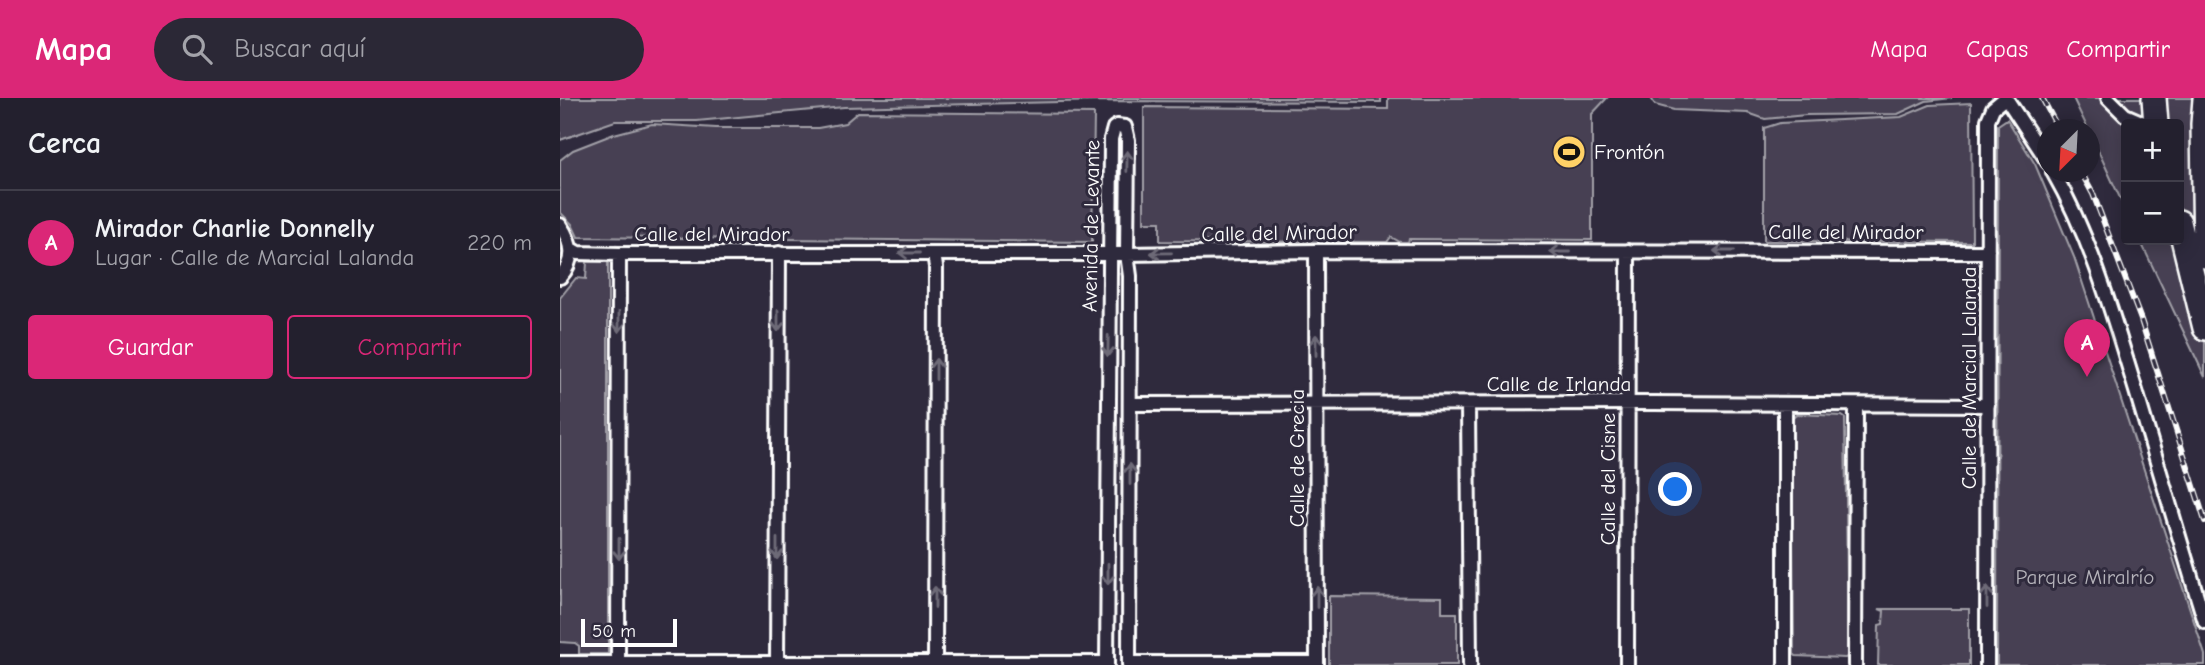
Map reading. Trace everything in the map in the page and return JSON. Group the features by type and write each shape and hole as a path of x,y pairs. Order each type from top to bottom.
{"highway":[{"path":"2154,98 2156,119"},
{"path":"2205,99 2205,257"},
{"path":"2184,242 2205,328"}],"street":[{"path":"2005,98 2037,146"},
{"name":"Calle de Marcial Lalanda","path":"1987,665 1988,120 1993,108 2005,98"},
{"path":"2108,98 2124,115 2134,119"},
{"name":"Avenida de Levante","path":"1107,664 1111,139 1114,128 1121,126 1125,127 1128,140 1129,664"},
{"path":"2058,182 2092,254 2205,622"},
{"path":"560,225 568,237 571,249 569,261 560,277"},
{"name":"Calle del Mirador","path":"571,249 578,253 619,254 1988,250"},
{"name":"Calle de Grecia","path":"1316,251 1317,664"},
{"name":"Calle del Cisne","path":"1627,665 1628,251"},
{"path":"777,663 779,253"},
{"path":"618,664 619,254"},
{"path":"934,254 935,664"},
{"name":"Calle de Irlanda","path":"1130,404 1988,405"},
{"path":"1468,404 1470,665"},
{"path":"1784,665 1785,404"},
{"path":"1855,665 1856,405"},
{"path":"560,663 1107,664"},
{"path":"1129,664 1317,664"}],"green space":[{"path":"560,98 1381,98 1381,102 1103,101 844,107 697,121 615,121 560,140"},
{"path":"1388,98 1607,98 1592,114 1592,240 1409,239 1408,242 1400,242 1391,237 1387,242 1160,241 1160,222 1144,222 1144,107 1388,109"},
{"path":"1651,98 1952,98 1926,101 1898,114 1806,115 1765,119 1748,113 1674,110 1655,105"},
{"path":"2073,98 2205,98 2205,377 2142,245 2184,245 2184,119 2121,119 2121,200 2100,155 2100,119 2083,119"},
{"path":"1971,103 1972,242 1764,241 1764,128 1780,123 1901,117 1930,105"},
{"path":"858,112 1094,114 1092,242 578,237 572,224 560,212 560,160 573,150 614,134 652,124 716,128 818,128 845,123"},
{"name":"Parque Miralrío","path":"2007,119 2035,164 2037,182 2043,182 2074,257 2205,655 2205,665 1997,665 1998,125"},
{"path":"587,262 608,262 608,654 579,654 579,646 575,643 560,642 560,298 576,278 586,279"},
{"path":"1796,414 1845,418 1848,656 1845,658 1794,654 1792,418"},
{"path":"1329,596 1442,597 1442,613 1457,613 1457,665 1329,665"},
{"path":"1879,609 1969,609 1969,665 1878,665 1879,625 1883,624 1884,611"}],"railway":[{"path":"2042,98 2053,119"},
{"path":"2086,182 2141,320 2205,521"}],"place":[{"name":"Frontón","path":"1569,152"},
{"name":"Mirador Charlie Donnelly","path":"2087,377"}]}
